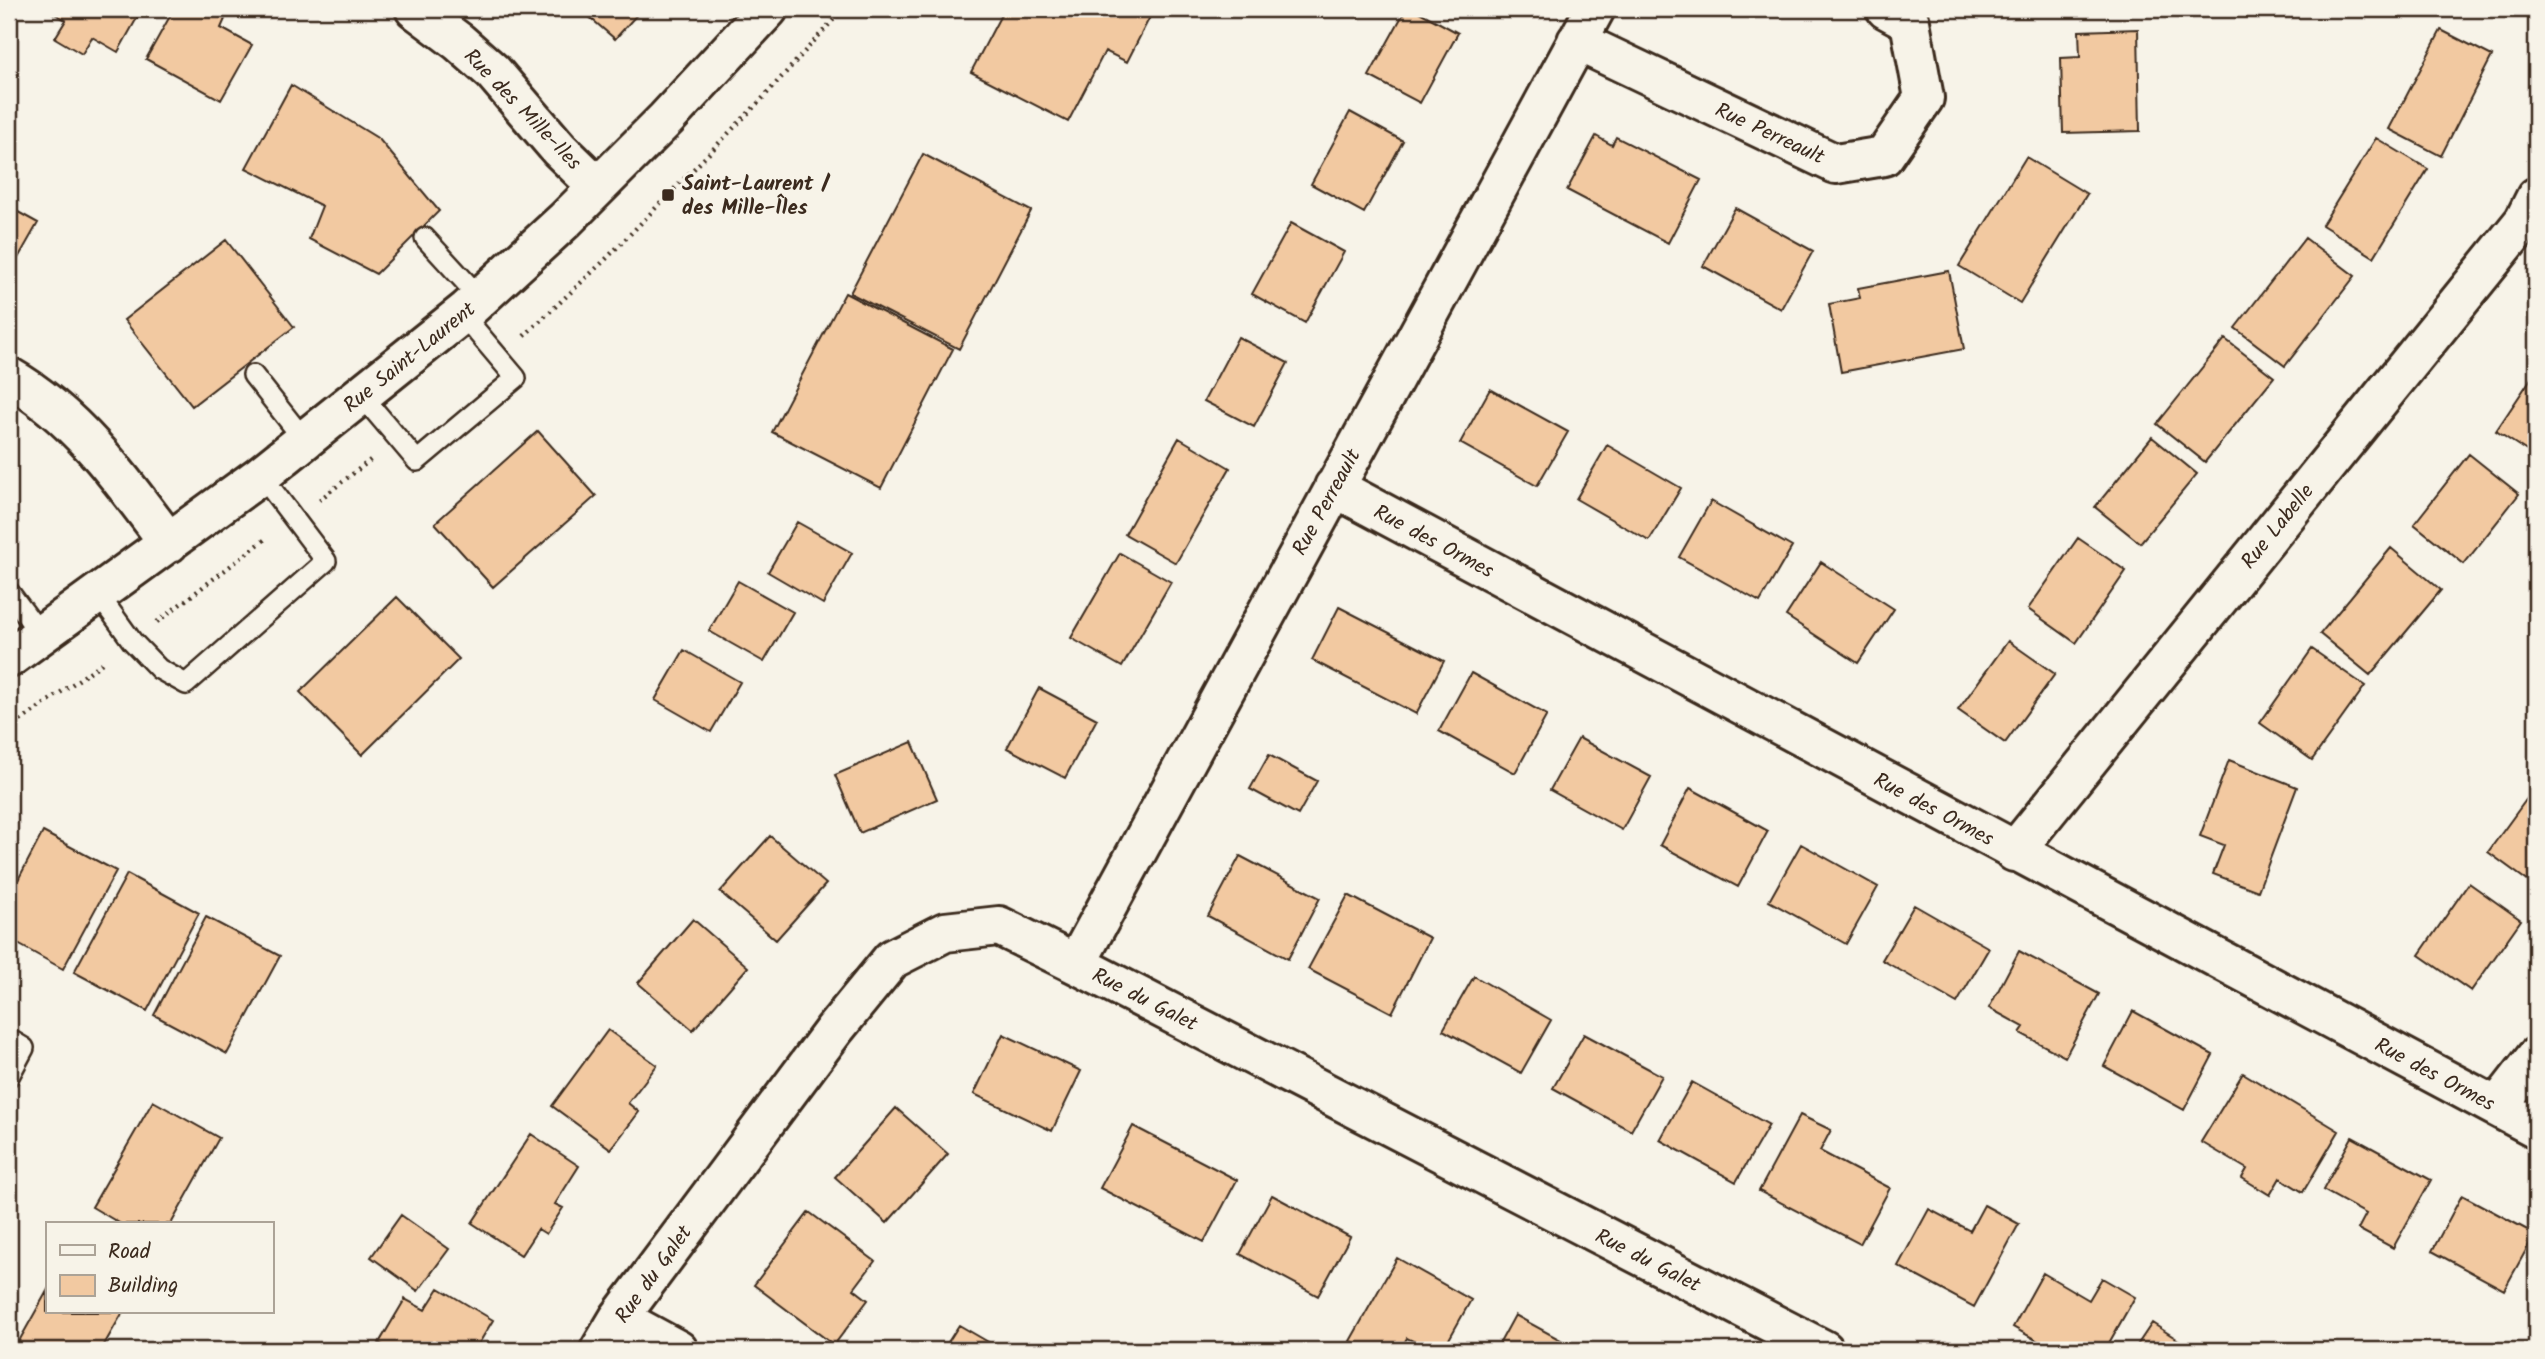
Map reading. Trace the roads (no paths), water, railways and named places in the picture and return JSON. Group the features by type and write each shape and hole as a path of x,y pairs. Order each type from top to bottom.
{"street":[{"name":"Rue des Mille-Iles","path":"415,9 493,72 559,149 597,186"},
{"name":"Rue Saint-Laurent","path":"9,657 261,475 471,306 565,220 666,119 768,9"},
{"name":"Rue Perreault","path":"1076,964 1586,25 1836,164 1884,156 1924,98 1910,22 1886,9"},
{"name":"Rue Labelle","path":"2014,852 2515,232 2536,197"},
{"path":"9,377 48,404 78,430 127,486 169,543"},
{"name":"Rue des Ormes","path":"1334,487 2536,1128"},
{"name":"Rue du Galet","path":"609,1334 834,1030 892,959 946,932 999,926 1824,1350"},
{"path":"2497,1107 2536,1057"},
{"path":"609,1334 678,1350"}],"lane":[{"path":"362,396 417,461 516,378 425,238"},
{"path":"253,375 305,441"},
{"path":"97,594 132,640 159,668 186,684 326,561 261,475"},
{"path":"9,592 41,635"},
{"path":"9,1040 24,1048 9,1076"}],"place":[{"name":"Saint-Laurent / des Mille-Îles","path":"668,195"}]}
